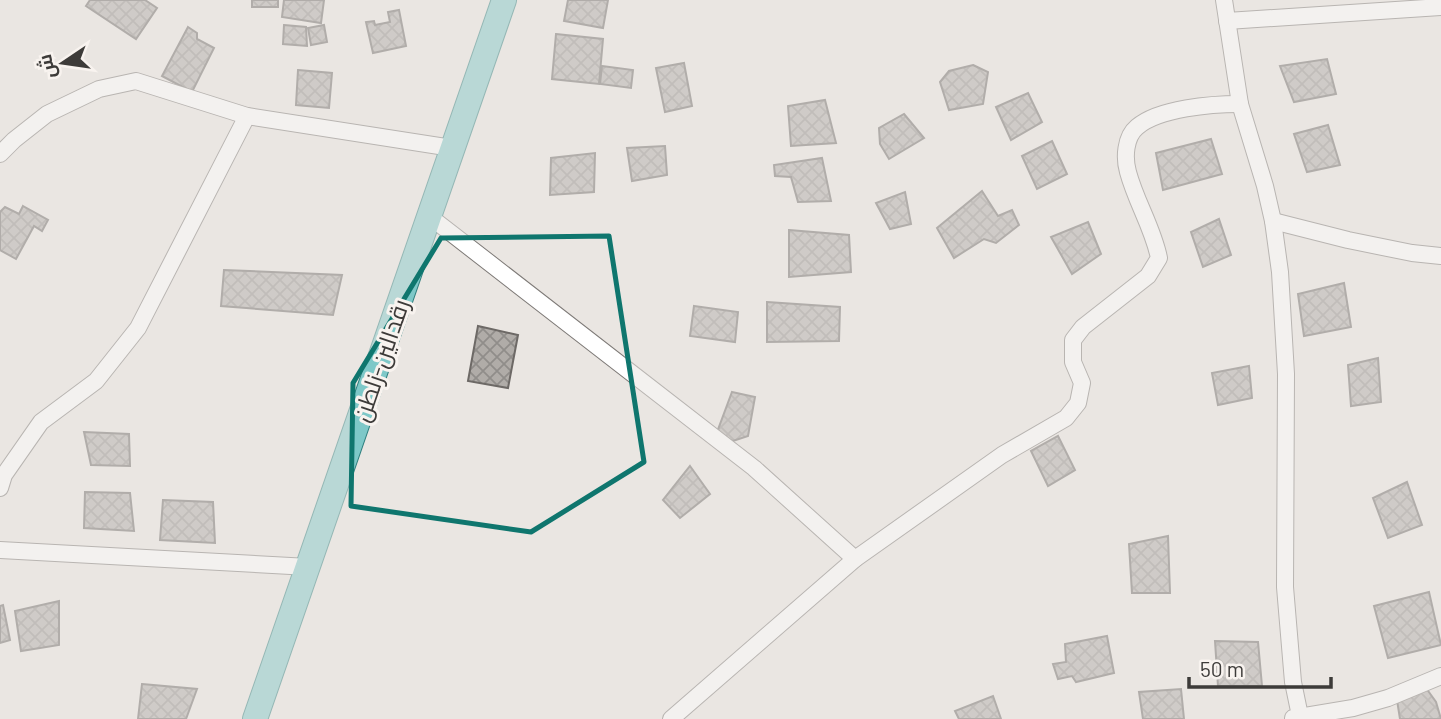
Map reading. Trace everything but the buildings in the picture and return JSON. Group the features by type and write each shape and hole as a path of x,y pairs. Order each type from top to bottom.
{"main road":[{"name":"رقدالين-زلطن","path":"255,719 504,0"}],"street":[{"path":"1224,0 1240,104 1265,186 1280,272 1286,374 1285,587 1294,718 1353,708 1388,698 1441,676"},
{"path":"1227,21 1441,7"},
{"path":"0,154 47,114 99,89 136,81 247,116 452,148"},
{"path":"671,719 855,559 1002,455 1066,418 1077,403 1082,383 1073,362 1073,340 1083,327 1148,276 1159,258 1156,241 1127,171 1126,144 1135,128 1155,117 1205,104 1240,104"},
{"path":"0,488 4,475 41,422 96,381 138,328 247,116"},
{"path":"429,216 754,468 855,559"},
{"path":"1273,220 1348,240 1441,256"},
{"path":"0,550 309,567"}],"highlighted area":[{"path":"609,236 644,462 531,532 351,506 353,383 441,238"}]}
